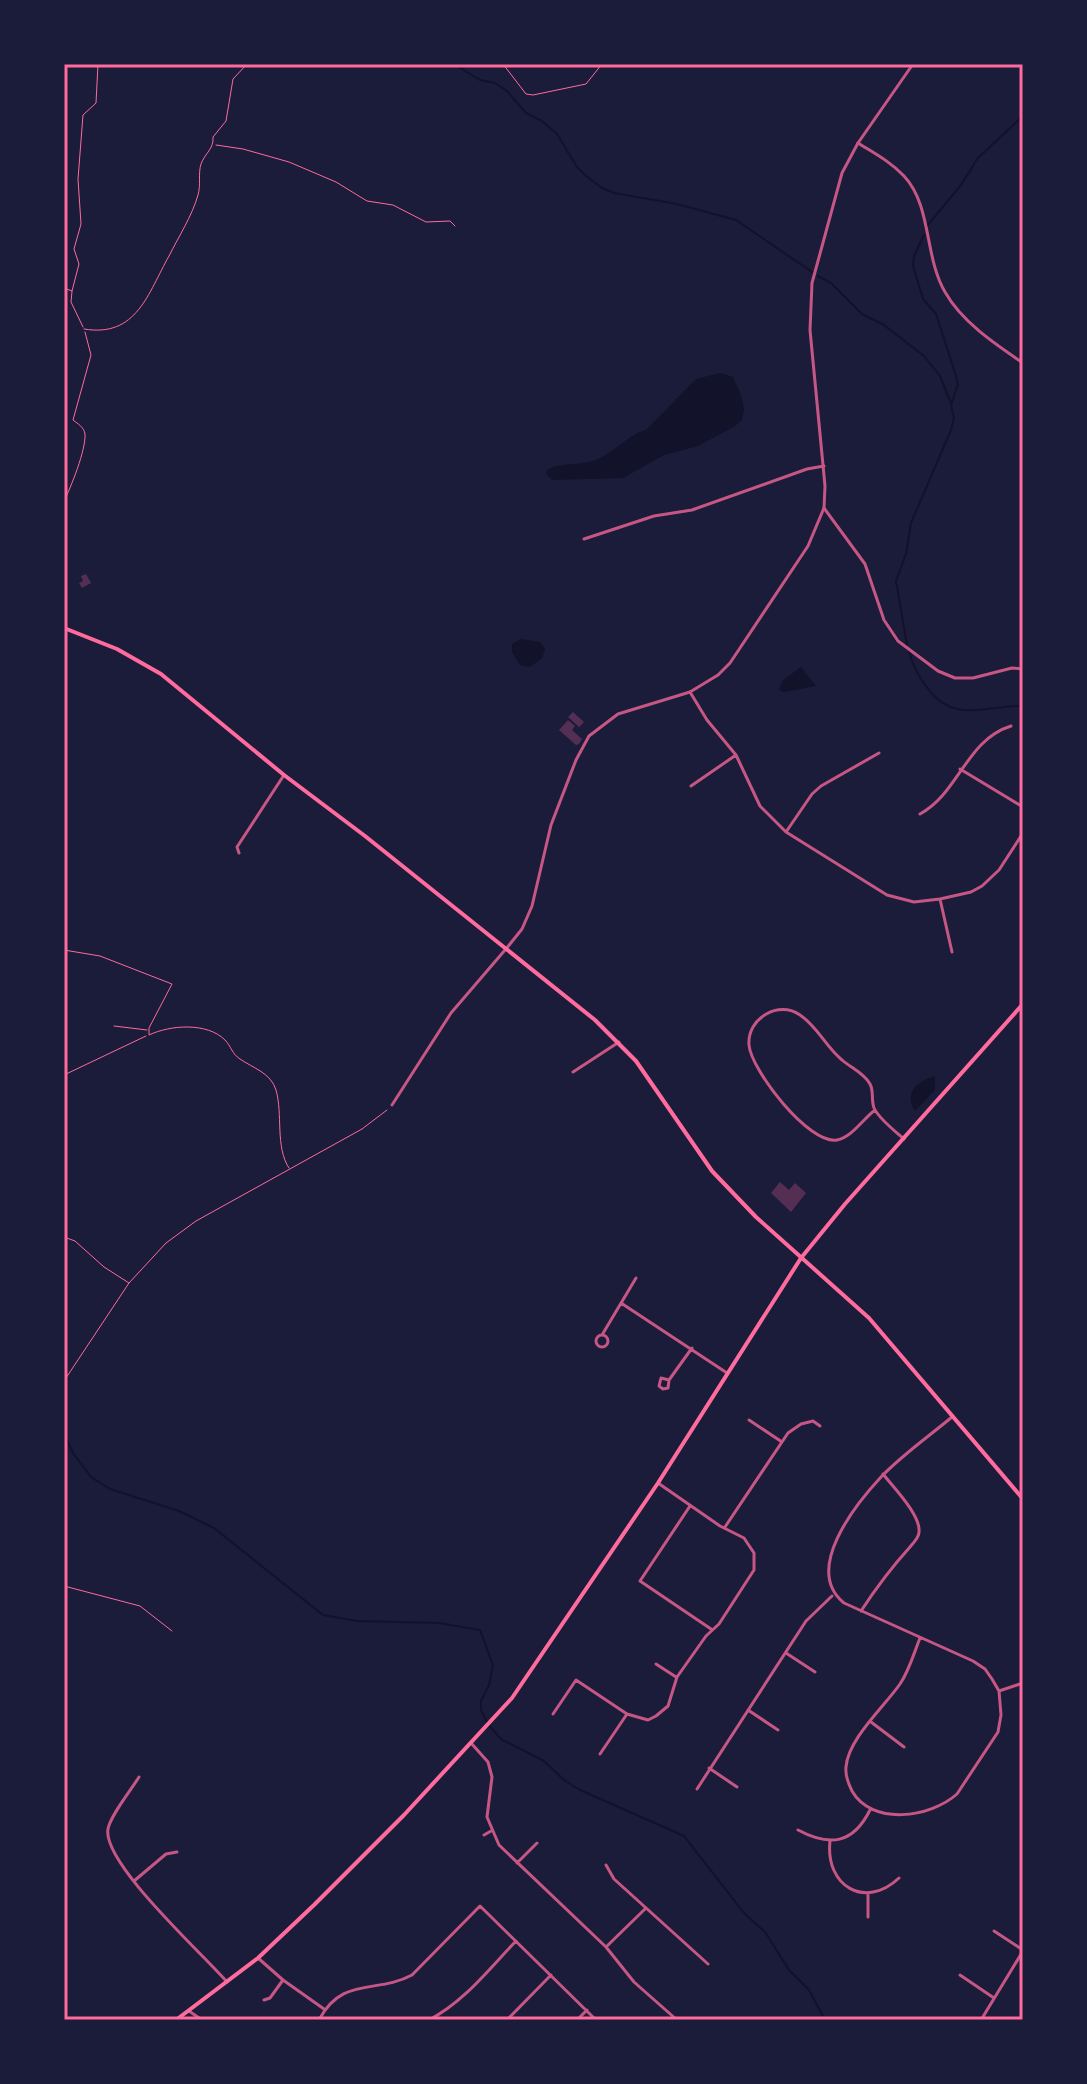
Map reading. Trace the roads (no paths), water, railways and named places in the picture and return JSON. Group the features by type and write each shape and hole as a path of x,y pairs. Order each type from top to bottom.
{"main road":[{"path":"64,628 117,649 161,674 619,1042 636,1061 712,1171 756,1217 869,1318 1023,1499"},
{"path":"176,2020 258,1958 404,1815 512,1698 658,1483 801,1258 845,1204 1023,1004"}],"street":[{"path":"392,1105 451,1013 522,929 532,906 551,825 576,760 589,736 618,714 690,692 718,675 730,663 808,546 824,508 824,466 811,339 811,292 842,173 858,143 913,64"},
{"path":"858,143 898,171 915,190 922,207 937,276 952,303 973,325 1023,363"},
{"path":"584,539 645,518 692,510 794,473 824,466"},
{"path":"824,508 865,564 884,620 898,641 938,671 955,678 1023,669"},
{"path":"690,692 707,720 736,755 760,806 786,832 887,895 914,902 940,899 982,886 999,870 1023,833"},
{"path":"920,814 942,798 960,769 986,739 996,731 1011,726"},
{"path":"786,832 821,786 879,753"},
{"path":"691,786 736,755"},
{"path":"960,769 1023,807"},
{"path":"239,853 237,847 284,775"},
{"path":"940,899 952,952"},
{"path":"875,1110 848,1135 827,1143 814,1135 790,1111 751,1052 750,1036 756,1024 767,1013 781,1008 804,1018 841,1059 869,1082 875,1110 904,1139"},
{"path":"573,1072 619,1042"},
{"path":"602,1335 636,1278"},
{"path":"621,1303 727,1373"},
{"path":"669,1380 692,1348"},
{"path":"920,1638 899,1685 853,1747 845,1769 847,1782 856,1797 870,1810 900,1815 941,1806 957,1794 998,1732 1001,1715 999,1691 985,1669 959,1654 861,1611 834,1595 828,1564 834,1542 883,1474 952,1417"},
{"path":"749,1420 782,1442"},
{"path":"725,1527 791,1429 813,1421 820,1426"},
{"path":"861,1611 881,1580 916,1541 919,1531 916,1519 883,1474"},
{"path":"553,1714 576,1680 627,1714 648,1720 656,1716 668,1706 677,1677 711,1629 719,1624 755,1565 749,1543 658,1483"},
{"path":"690,1506 640,1581 711,1629"},
{"path":"697,1789 810,1616 834,1595"},
{"path":"786,1653 815,1672"},
{"path":"656,1664 677,1677"},
{"path":"999,1691 1023,1683"},
{"path":"748,1710 778,1730"},
{"path":"600,1754 627,1714"},
{"path":"648,1720 649,1727"},
{"path":"871,1722 904,1747"},
{"path":"471,1743 488,1762 492,1777 487,1817 499,1845 606,1947 634,1982 677,2020"},
{"path":"709,1768 737,1787"},
{"path":"139,1777 108,1827 108,1844 166,1919 227,1982"},
{"path":"798,1830 816,1840 830,1841 858,1830 870,1810"},
{"path":"484,1835 491,1831"},
{"path":"830,1841 830,1865 835,1876 854,1891 868,1893 882,1890 899,1878"},
{"path":"517,1863 537,1843"},
{"path":"134,1881 166,1854 177,1852"},
{"path":"606,1865 614,1879 708,1964"},
{"path":"868,1893 868,1917"},
{"path":"477,1901 596,2020"},
{"path":"319,2020 325,2009 342,1993 412,1975 480,1906"},
{"path":"606,1947 645,1909"},
{"path":"981,2020 1023,1951 994,1931"},
{"path":"429,2020 446,2011 516,1941"},
{"path":"258,1958 325,2009"},
{"path":"507,2020 551,1975"},
{"path":"960,1975 994,1998"},
{"path":"264,2000 270,1998 283,1980"},
{"path":"577,2020 587,2010"},
{"path":"189,2011 202,2020"}],"waterway":[{"path":"454,64 480,80 495,83 507,91 526,113 557,134 577,167 602,188 736,220 812,272"},
{"path":"927,226 961,185 978,158 1023,116"},
{"path":"907,645 896,581 906,554 911,523 951,430 954,418 951,405 958,384 936,314 923,299 913,266 914,256 924,235"},
{"path":"818,276 831,283 862,314 884,325 924,356 940,376 951,403"},
{"path":"909,651 925,686 950,707 972,710 1023,706"},
{"path":"64,1434 73,1453 91,1477 110,1489 179,1511 214,1528 323,1615 357,1621 439,1623 480,1630 493,1665 481,1710 501,1739 544,1761 580,1790 684,1836 744,1913 765,1932 789,1970 809,1990 825,2020"}]}
